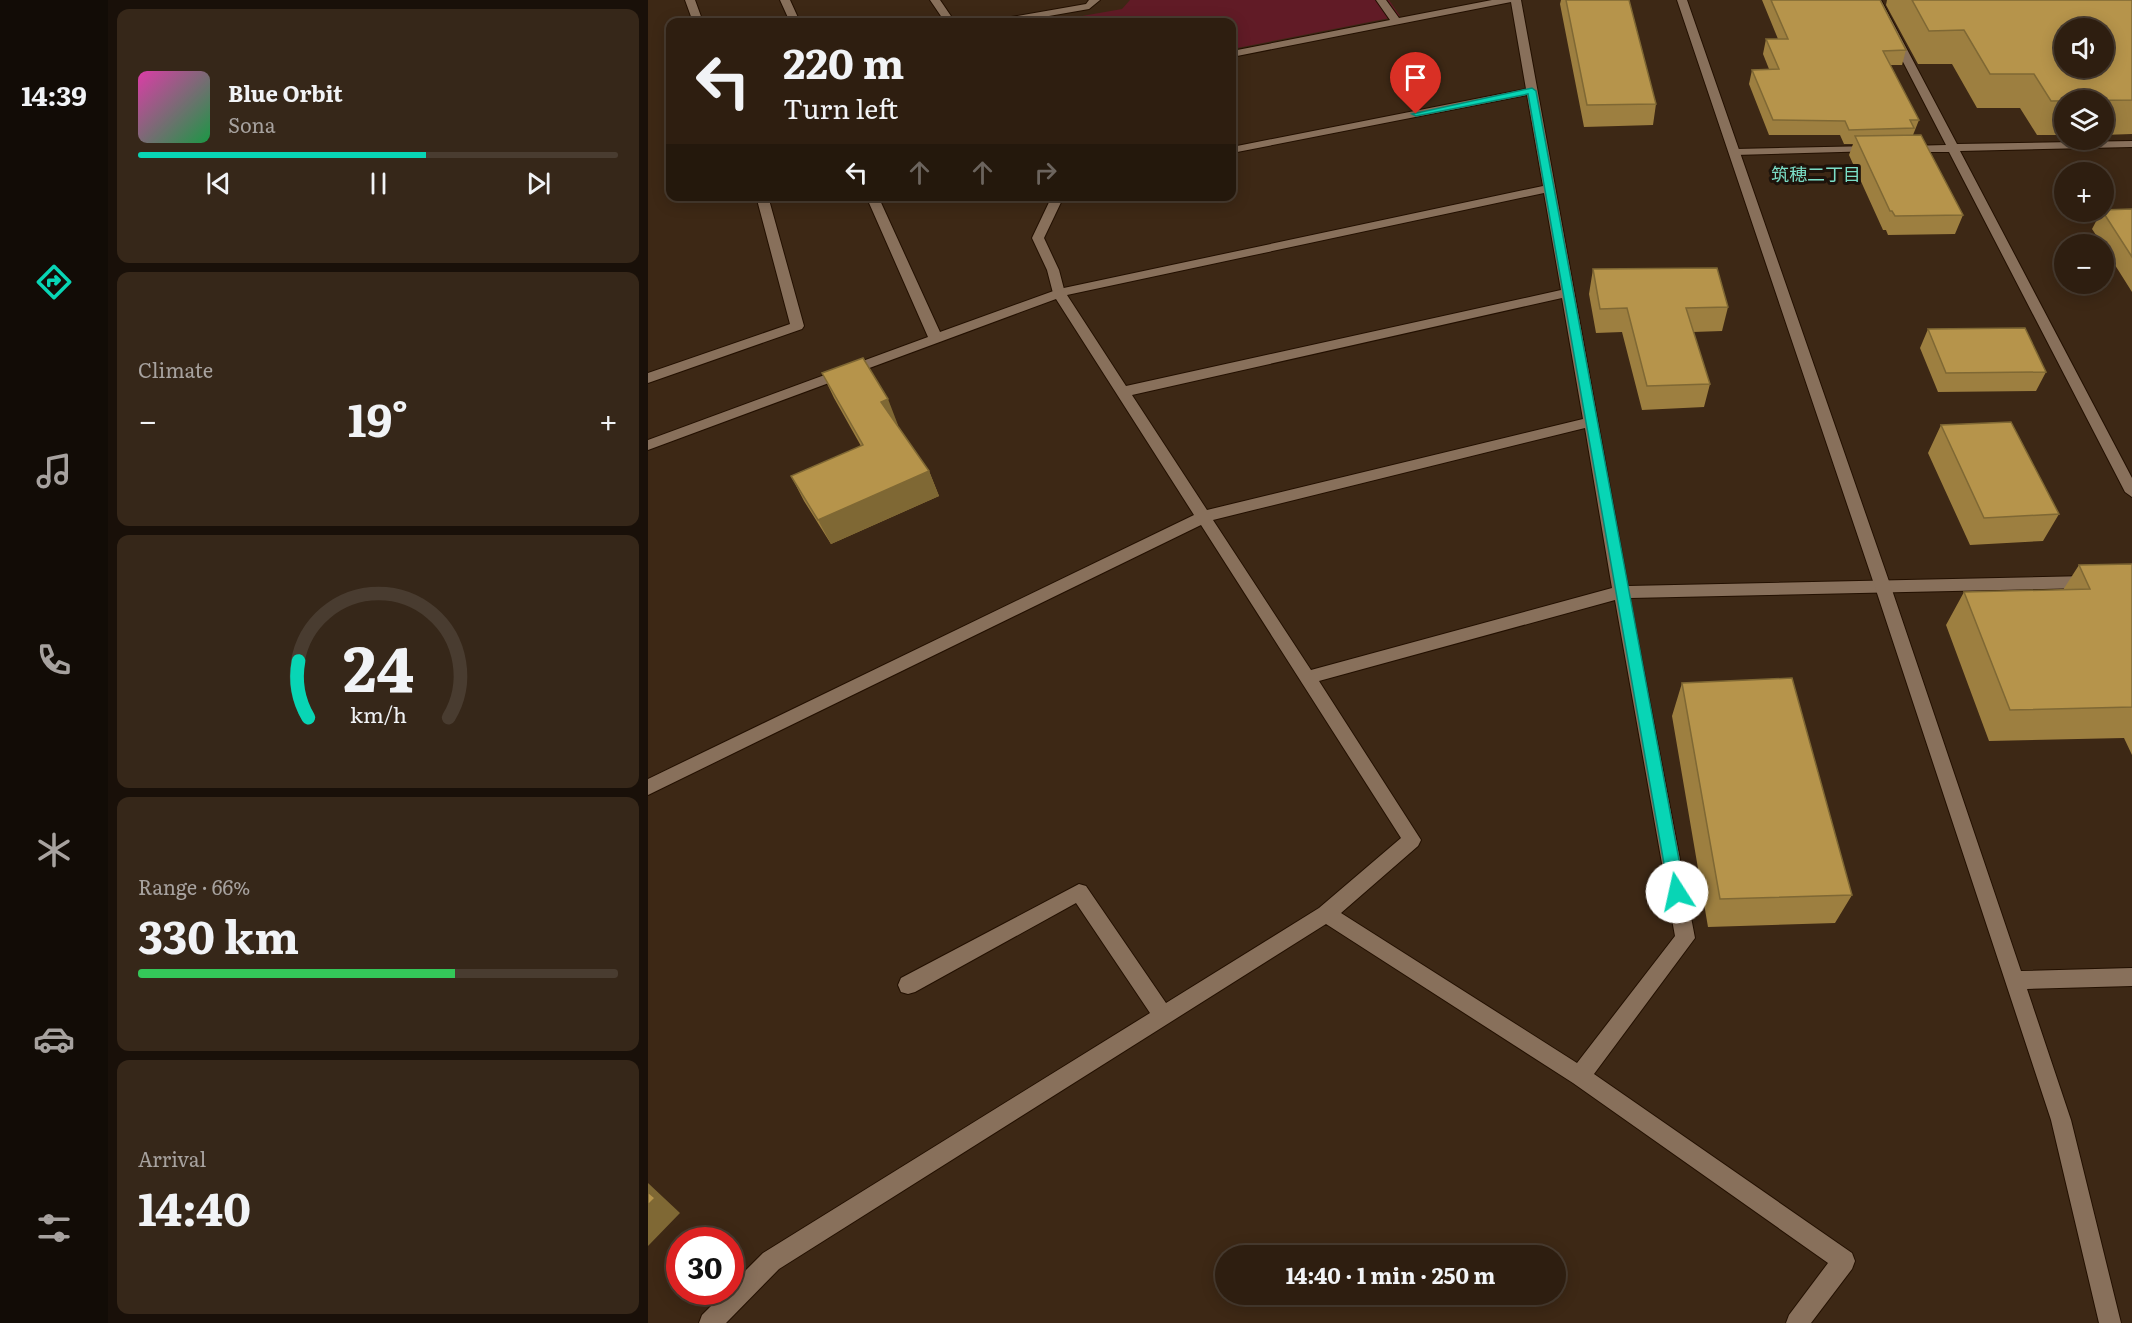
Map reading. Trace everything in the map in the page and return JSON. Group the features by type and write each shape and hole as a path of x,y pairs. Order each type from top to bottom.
{"street":[{"path":"690,0 697,18"},
{"path":"785,0 793,18"},
{"path":"934,0 947,18"},
{"path":"1022,18 1089,6 1095,0"},
{"path":"1381,0 1397,22"},
{"path":"1236,53 1508,0"},
{"path":"1516,0 1621,592 1686,938 1580,1076"},
{"path":"1682,0 2016,980 2061,1120 2110,1323"},
{"path":"1876,0 2132,492"},
{"path":"1236,149 1532,91"},
{"path":"1735,152 2132,144"},
{"path":"648,445 1059,293 1549,188"},
{"path":"648,378 796,326 763,201"},
{"path":"874,201 936,339"},
{"path":"710,1323 771,1260 1326,914 1412,840 1059,293 1053,270 1038,238 1056,201"},
{"path":"1122,392 1568,293"},
{"path":"648,788 1203,517 1591,422"},
{"path":"1307,678 1621,592 2132,580"},
{"path":"908,985 1079,892 1163,1016"},
{"path":"1326,914 1580,1076 1844,1261 1797,1323"},
{"path":"2016,980 2132,977"}],"shaded area":[{"path":"1130,0 1389,0 1400,16 1236,48 1236,18 1071,18 1122,9"}],"building":[{"path":"1566,0 1629,0 1656,104 1587,105"},
{"path":"1771,0 1880,0 1906,50 1883,51 1919,120 1910,120 1914,128 1849,130 1845,121 1773,120 1752,70 1779,69 1766,39 1788,39"},
{"path":"1912,0 2132,0 2132,100 2114,100 2114,90 2054,90 2054,101 2051,101 2034,74 1990,74 1964,30 1929,31"},
{"path":"1921,135 1963,215 1895,216 1890,211 1855,136"},
{"path":"2132,209 2132,257 2109,222 2114,222 2114,210"},
{"path":"1717,268 1728,307 1686,308 1710,384 1647,386 1627,308 1600,309 1593,269"},
{"path":"2025,328 2046,372 1946,373 1928,329"},
{"path":"863,358 888,399 881,402 929,471 818,520 791,476 863,445 822,373"},
{"path":"2011,422 2059,514 1984,518 1941,425"},
{"path":"2132,564 2132,707 2010,710 1964,592 2090,589 2079,565"},
{"path":"1792,678 1852,895 1720,899 1682,683"},
{"path":"648,1192 655,1198 648,1205"}],"district":[{"name":"筑穂二丁目","path":"1816,175"}],"route":[{"path":"1416,114 1532,91 1617,571 1677,892"}]}
